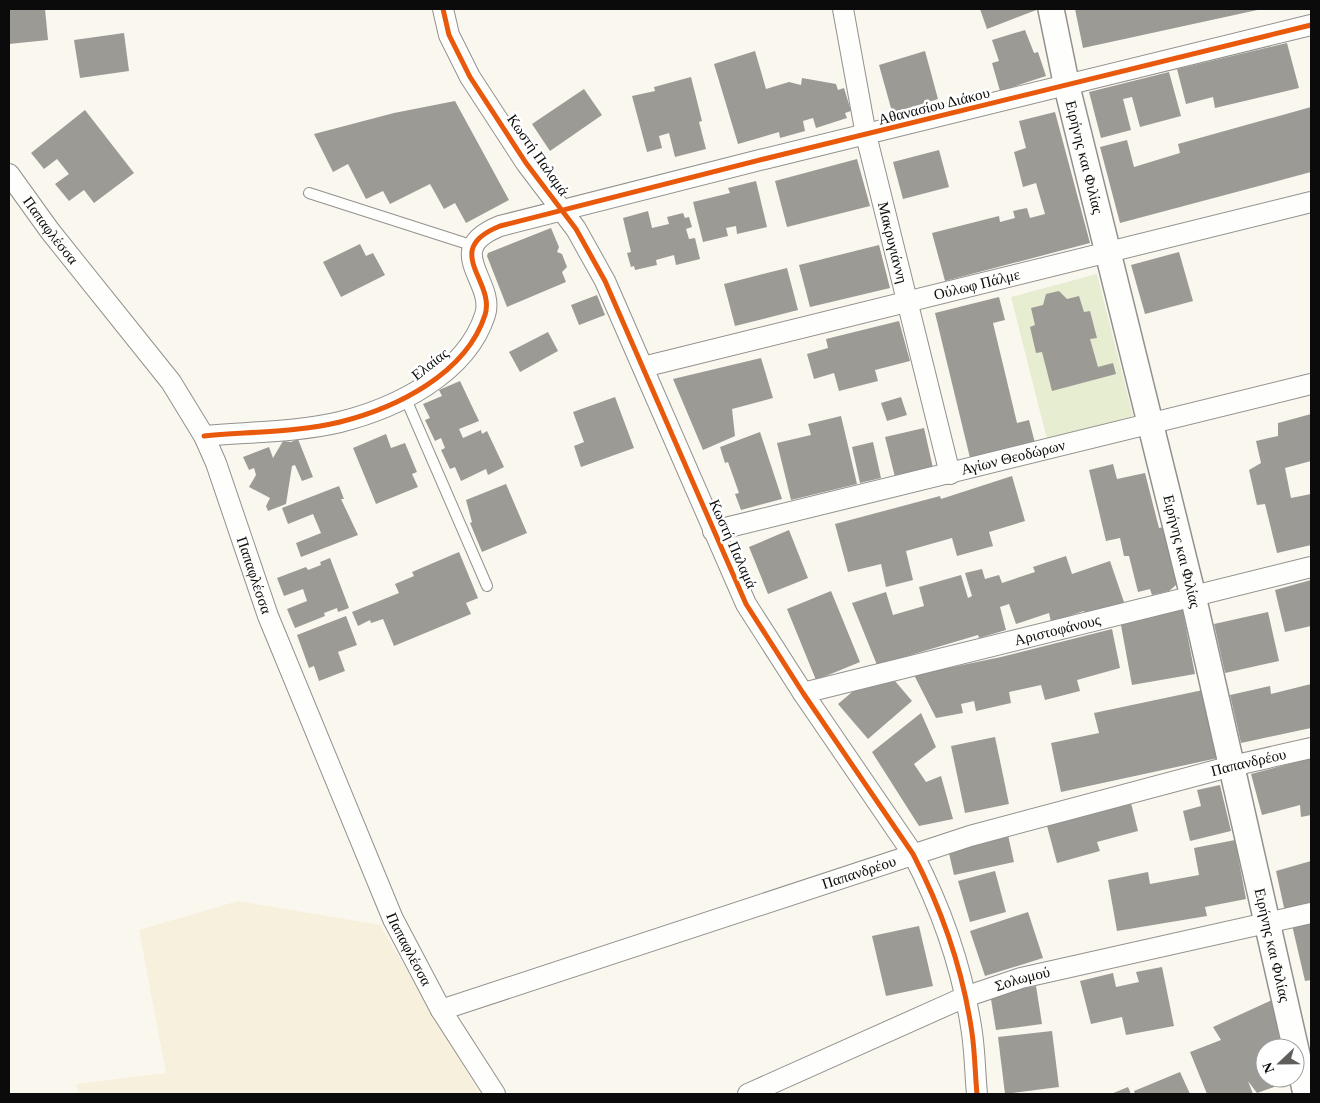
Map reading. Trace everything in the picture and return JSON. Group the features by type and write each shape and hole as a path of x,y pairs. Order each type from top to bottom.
{"street":[{"name":"Κωστή Παλαμά","path":"443,9 449,36 470,77 526,164 576,229 605,281 746,604 803,693 913,854 945,923 965,998 972,1033 977,1094"},
{"name":"Μακρυγιάννη","path":"843,9 866,135 905,302 950,474"},
{"name":"Ειρήνης και Φιλίας","path":"1051,9 1067,86 1152,423 1193,596 1269,922 1306,1094"},
{"name":"Αθανασίου Διάκου","path":"562,210 1311,25"},
{"name":"Παπαφλέσσα","path":"9,174 50,231 171,382 204,436 216,463 268,616 393,919 441,1010 495,1094"},
{"name":"Ούλωφ Πάλμε","path":"643,367 1311,202"},
{"path":"474,246 482,234 500,226 562,210"},
{"name":"Ελαίας","path":"204,436 340,422 361,416 405,397 448,369 470,343 486,311 486,302 473,266 474,246"},
{"name":"Αγίων Θεοδώρων","path":"714,531 1311,384"},
{"name":"Αριστοφάνους","path":"803,693 1311,567"},
{"name":"Παπανδρέου","path":"441,1010 913,854 1014,823 1232,766 1311,748"},
{"name":"Σολωμού","path":"748,1094 965,998 1021,978 1311,913"}],"lane":[{"path":"309,193 474,246"},
{"path":"405,397 487,586"}],"shaded area":[{"path":"238,901 380,925 480,1094 79,1094 76,1084 166,1073 139,930"}],"green space":[{"path":"1097,274 1133,416 1047,439 1011,297"}],"building":[{"path":"9,9 45,9 48,40 9,44"},
{"path":"980,9 1039,9 987,29"},
{"path":"1075,9 1262,9 1083,48"},
{"path":"1025,30 1034,53 1038,52 1046,76 1000,91 992,63 999,61 992,40"},
{"path":"124,33 129,71 80,78 74,40"},
{"path":"1287,43 1299,88 1215,108 1213,97 1186,104 1177,69"},
{"path":"755,51 766,89 789,82 801,85 802,78 836,84 838,90 844,88 851,111 845,113 847,118 816,128 813,118 803,121 805,131 780,138 779,132 738,144 714,64"},
{"path":"925,51 938,99 912,107 914,113 894,119 879,65"},
{"path":"1169,72 1181,116 1140,127 1132,97 1123,99 1131,130 1101,138 1089,92"},
{"path":"691,77 702,121 699,122 706,149 675,157 669,133 659,136 662,148 647,152 632,96 655,91 654,87"},
{"path":"584,89 602,115 550,151 532,124"},
{"path":"455,101 509,200 466,223 455,203 444,209 430,184 390,204 383,191 366,199 348,164 333,172 314,134 394,113"},
{"path":"1311,107 1311,172 1120,223 1100,147 1127,140 1134,167 1180,153 1178,144"},
{"path":"85,110 134,173 94,203 84,190 69,201 55,184 69,174 57,159 44,169 31,153"},
{"path":"1055,112 1090,243 945,281 932,233 999,216 1000,222 1015,218 1013,211 1027,208 1030,218 1045,214 1036,183 1023,187 1014,152 1026,148 1019,121"},
{"path":"939,150 949,187 903,199 893,162"},
{"path":"857,159 870,206 787,227 775,181"},
{"path":"756,181 767,227 737,234 736,226 726,228 728,236 703,242 693,202 730,193 728,188"},
{"path":"648,211 652,228 669,224 667,217 683,213 685,218 689,217 692,227 686,229 689,239 695,238 700,259 676,265 674,255 656,260 657,265 635,270 634,266 631,267 627,253 631,252 623,218"},
{"path":"551,228 559,247 557,252 562,254 567,267 562,272 566,282 507,307 487,256 488,253"},
{"path":"360,244 366,256 373,253 385,275 341,297 323,262"},
{"path":"879,245 890,288 810,307 799,265"},
{"path":"1179,252 1193,301 1145,314 1131,265"},
{"path":"787,268 798,310 735,326 724,284"},
{"path":"1059,291 1067,299 1079,296 1084,312 1090,311 1097,338 1090,339 1098,367 1113,363 1116,374 1052,391 1042,352 1036,353 1030,327 1035,325 1031,308 1043,305 1046,294"},
{"path":"597,295 605,315 579,325 571,305"},
{"path":"999,297 1005,320 993,323 1017,423 1029,420 1035,443 970,458 935,313"},
{"path":"899,321 910,361 875,370 878,381 839,391 834,373 814,379 807,354 828,348 826,339"},
{"path":"548,332 558,351 520,372 509,352"},
{"path":"761,358 773,398 732,409 735,436 703,450 673,379"},
{"path":"460,381 479,421 459,429 463,438 481,430 482,434 487,431 504,467 488,475 486,469 461,481 455,467 450,469 441,450 445,448 441,438 435,441 425,420 430,418 423,404 442,396 439,390"},
{"path":"615,397 634,448 581,467 574,446 584,442 573,412"},
{"path":"901,397 907,415 887,421 881,403"},
{"path":"1311,414 1311,461 1285,468 1291,498 1311,494 1311,545 1277,553 1265,504 1257,505 1249,470 1261,463 1256,441 1278,436 1278,423"},
{"path":"841,416 857,484 791,500 777,443 811,435 808,424"},
{"path":"924,428 933,468 895,477 885,437"},
{"path":"760,432 782,499 741,510 735,494 739,493 728,462 725,463 720,447"},
{"path":"386,434 391,448 405,443 417,472 412,474 418,487 376,504 353,448"},
{"path":"298,439 313,477 302,481 295,465 292,466 286,504 268,511 266,506 270,498 249,487 256,475 254,468 249,470 243,457 269,447 273,458 283,441 291,442"},
{"path":"873,442 881,478 860,483 852,447"},
{"path":"1113,464 1117,479 1145,473 1159,528 1164,527 1175,568 1176,585 1169,591 1152,595 1150,589 1138,592 1129,556 1124,556 1120,538 1106,541 1089,470"},
{"path":"1012,476 1025,521 989,532 993,546 957,556 952,538 906,551 913,580 886,587 881,564 848,572 835,524 940,496 941,499"},
{"path":"506,484 527,533 482,552 470,523 472,522 466,500"},
{"path":"339,486 344,499 341,499 358,535 301,557 296,543 321,533 313,514 288,524 282,508"},
{"path":"789,530 808,578 768,594 749,547"},
{"path":"459,552 478,598 466,603 471,614 394,646 383,619 371,623 370,620 358,626 352,612 399,593 395,584 414,576 412,572"},
{"path":"1066,556 1072,574 1110,561 1125,605 1086,617 1084,611 1051,622 1049,613 1016,624 1009,604 1000,607 1006,630 979,638 978,635 877,665 852,603 886,592 893,615 924,606 919,587 961,575 968,598 972,596 965,573 982,569 985,579 999,575 1002,583 1035,572 1033,567"},
{"path":"330,558 349,608 338,612 337,608 324,613 325,616 295,628 287,609 307,601 303,589 284,596 277,578 306,567 308,570 321,565 320,562"},
{"path":"1311,580 1311,626 1285,632 1275,590"},
{"path":"831,591 860,662 816,680 787,609"},
{"path":"1182,608 1195,674 1132,685 1120,620"},
{"path":"1268,612 1279,661 1225,673 1214,624"},
{"path":"346,616 357,645 338,652 345,671 319,681 314,666 309,668 297,635"},
{"path":"1112,629 1120,668 1077,680 1080,691 1045,700 1041,685 1009,692 1011,703 976,711 974,701 961,704 963,713 936,718 914,675 1001,657"},
{"path":"895,681 912,701 868,739 838,704 858,687"},
{"path":"1311,684 1311,728 1241,743 1230,695 1270,686 1271,694"},
{"path":"1203,690 1218,758 1061,792 1051,743 1099,733 1094,713"},
{"path":"921,713 936,747 914,764 926,782 941,776 953,819 919,826 872,752"},
{"path":"995,737 1009,804 965,813 951,746"},
{"path":"1311,758 1311,815 1301,817 1300,805 1262,815 1251,774"},
{"path":"1220,785 1231,831 1190,841 1183,811 1201,806 1197,790"},
{"path":"1131,803 1138,831 1097,842 1100,851 1057,863 1047,826"},
{"path":"1008,835 1014,862 954,875 948,849"},
{"path":"1235,840 1246,899 1205,907 1207,916 1117,931 1108,880 1148,872 1150,884 1199,875 1194,848"},
{"path":"1311,861 1311,906 1285,912 1276,871"},
{"path":"995,871 1006,912 970,922 958,881"},
{"path":"1028,912 1043,958 985,976 970,931"},
{"path":"1311,921 1311,980 1305,981 1292,925"},
{"path":"919,926 933,986 886,996 872,936"},
{"path":"1162,967 1174,1026 1126,1035 1122,1017 1091,1024 1080,981 1113,973 1116,987 1139,982 1136,972"},
{"path":"1036,986 1042,1024 996,1030 990,993"},
{"path":"1272,1000 1279,1038 1255,1038 1255,1088 1271,1088 1257,1093 1248,1081 1253,1094 1207,1094 1190,1052 1221,1040 1213,1027"},
{"path":"1052,1031 1059,1087 1005,1094 998,1037"},
{"path":"1180,1072 1190,1094 1135,1094 1134,1091"},
{"path":"1128,1087 1131,1094 1111,1094"}],"cycle path":[{"path":"443,9 449,35 470,77 526,163 576,229 605,281 746,604 803,693 913,854 942,919 957,963 973,1041 977,1094"},
{"path":"204,436 290,430 340,422 384,408 405,398 446,371 462,355 476,336 485,315 486,302 484,290 474,267 472,256 474,245 483,235 500,226 764,159 1311,25"}]}
